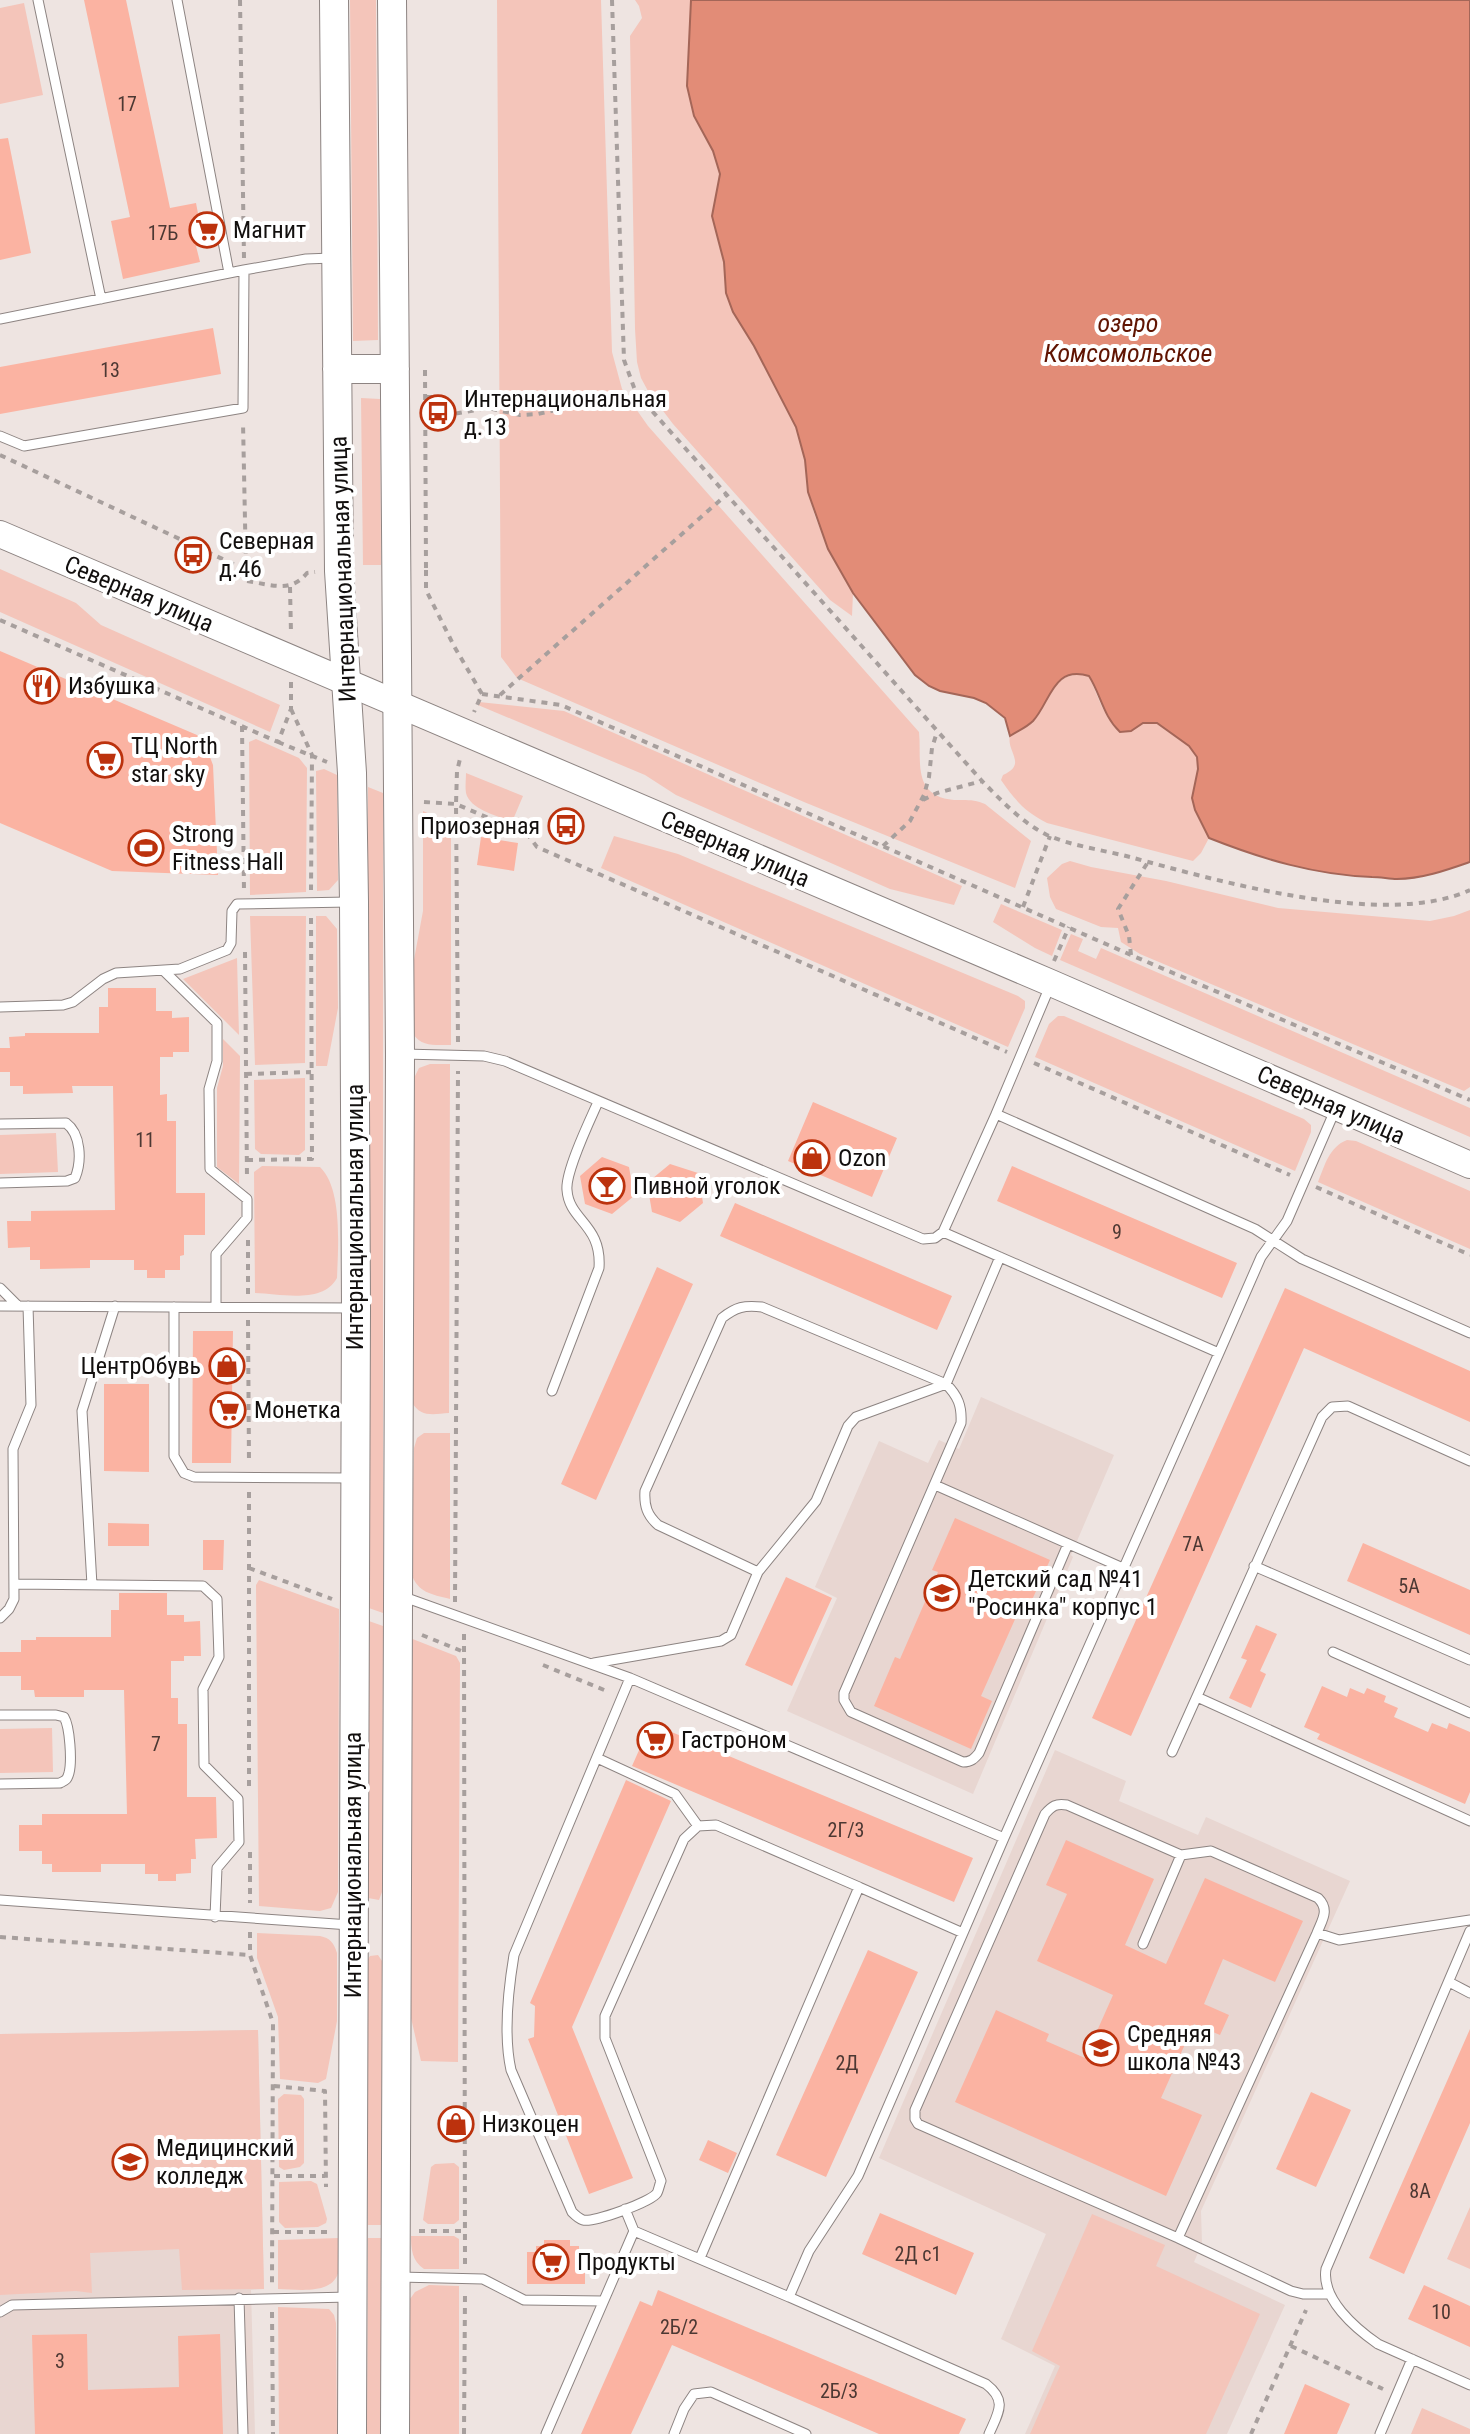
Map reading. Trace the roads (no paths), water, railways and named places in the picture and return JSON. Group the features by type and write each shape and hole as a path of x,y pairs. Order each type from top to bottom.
{"main road":[{"name":"Интернациональная улица","path":"334,0 339,571 352,773 354,902 356,1308 352,2434"},
{"name":"Интернациональная улица","path":"392,0 400,1054 395,2434"},
{"path":"337,369 395,369"},
{"name":"Северная улица","path":"0,534 1470,1165"},
{"path":"353,1925 397,1925"}],"lane":[{"path":"38,0 101,299"},
{"path":"177,0 229,273"},
{"path":"0,319 244,270 306,259 335,258"},
{"path":"0,436 24,446 243,408 244,270"},
{"path":"0,1007 63,1005 73,1002 116,973 180,969 227,950 231,943 232,911 237,904 354,902"},
{"path":"164,971 217,1023 217,1061 209,1089 210,1169 247,1199 247,1218 216,1254 216,1307"},
{"path":"400,1054 492,1057 923,1239 935,1238 943,1232 996,1114 1047,982"},
{"path":"552,1391 599,1268 600,1252 592,1231 572,1207 566,1188 598,1102"},
{"path":"789,2297 809,2251 858,2176 1261,1257 1287,1221 1337,1107"},
{"path":"996,1114 1255,1229 1302,1259 1470,1333"},
{"path":"0,1124 66,1123 78,1137 78,1170 75,1178 67,1181 0,1183"},
{"path":"943,1232 1219,1353"},
{"path":"592,1663 721,1641 731,1635 758,1572 816,1501 848,1426 856,1417 946,1384 1000,1257"},
{"path":"0,1288 23,1306 31,1405 13,1449 14,1599 0,1618"},
{"path":"758,1572 658,1525 649,1517 644,1504 645,1491 722,1318 733,1309 745,1305 762,1307 946,1384 960,1403 961,1423 844,1693 844,1700 851,1712 969,1762 979,1753 1068,1544"},
{"path":"0,1306 356,1308"},
{"path":"92,1585 82,1411 115,1306"},
{"path":"174,1307 174,1456 184,1473 194,1477 354,1478"},
{"path":"1172,1752 1322,1417 1332,1407 1348,1406 1470,1461"},
{"path":"935,1485 1123,1568"},
{"path":"1254,1566 1470,1660"},
{"path":"14,1584 203,1586 217,1599 219,1657 203,1689 204,1765 238,1799 239,1842 217,1868 215,1917"},
{"path":"397,1595 630,1678 1004,1838"},
{"path":"1333,1652 1470,1713"},
{"path":"630,1678 514,1955 511,1972 507,2050 511,2070 572,2212 581,2220 591,2220 625,2209 658,2193 661,2181 605,2038 605,2016 684,1839 698,1826 716,1825 963,1933"},
{"path":"1197,1697 1470,1821"},
{"path":"0,1715 64,1717 69,1725 69,1772 60,1783 0,1784"},
{"path":"597,1758 675,1794 698,1826"},
{"path":"1178,2238 1317,1933 1326,1912 1325,1906 1318,1898 1211,1851 1181,1855 1059,1803 1045,1814 915,2110 915,2119 918,2124 1291,2291 1329,2294"},
{"path":"1143,1944 1181,1855"},
{"path":"700,2258 859,1887"},
{"path":"0,1900 353,1925"},
{"path":"1317,1933 1339,1940 1470,1920"},
{"path":"1470,1931 1324,2279 1329,2294 1368,2337 1470,2385"},
{"path":"1449,1982 1470,1993"},
{"path":"625,2209 634,2231 986,2384 996,2392 1000,2401 989,2434"},
{"path":"546,2434 634,2231"},
{"path":"396,2277 483,2279 524,2300 603,2301"},
{"path":"0,2312 12,2305 352,2297"},
{"path":"239,2298 243,2434"},
{"path":"1380,2434 1412,2359"},
{"path":"674,2434 694,2394 711,2392 806,2434"}],"water":[{"name":"озеро Комсомольское","path":"691,0 1470,0 1470,862 1425,876 1394,879 1309,869 1249,853 1209,838 1192,798 1198,769 1197,757 1189,746 1157,723 1143,723 1131,731 1120,732 1110,719 1089,676 1077,674 1060,680 1033,721 1010,736 1005,718 986,703 940,691 915,675 853,593 828,549 808,492 805,460 796,427 733,312 726,293 724,262 712,216 720,174 713,151 694,116 687,86"}],"place":[{"name":"Магнит","path":"207,230"},
{"name":"Интернациональная д.13","path":"438,413"},
{"name":"Северная д.46","path":"193,555"},
{"name":"Избушка","path":"42,686"},
{"name":"ТЦ North star sky","path":"105,760"},
{"name":"Приозерная","path":"566,826"},
{"name":"Strong Fitness Hall","path":"146,848"},
{"name":"Ozon","path":"812,1158"},
{"name":"Пивной уголок","path":"607,1186"},
{"name":"ЦентрОбувь","path":"227,1366"},
{"name":"Монетка","path":"228,1410"},
{"name":"Детский сад №41 \"Росинка\" корпус 1","path":"942,1593"},
{"name":"Гастроном","path":"655,1740"},
{"name":"Средняя школа №43","path":"1101,2048"},
{"name":"Низкоцен","path":"456,2124"},
{"name":"Медицинский колледж","path":"130,2162"},
{"name":"Продукты","path":"551,2262"}]}
